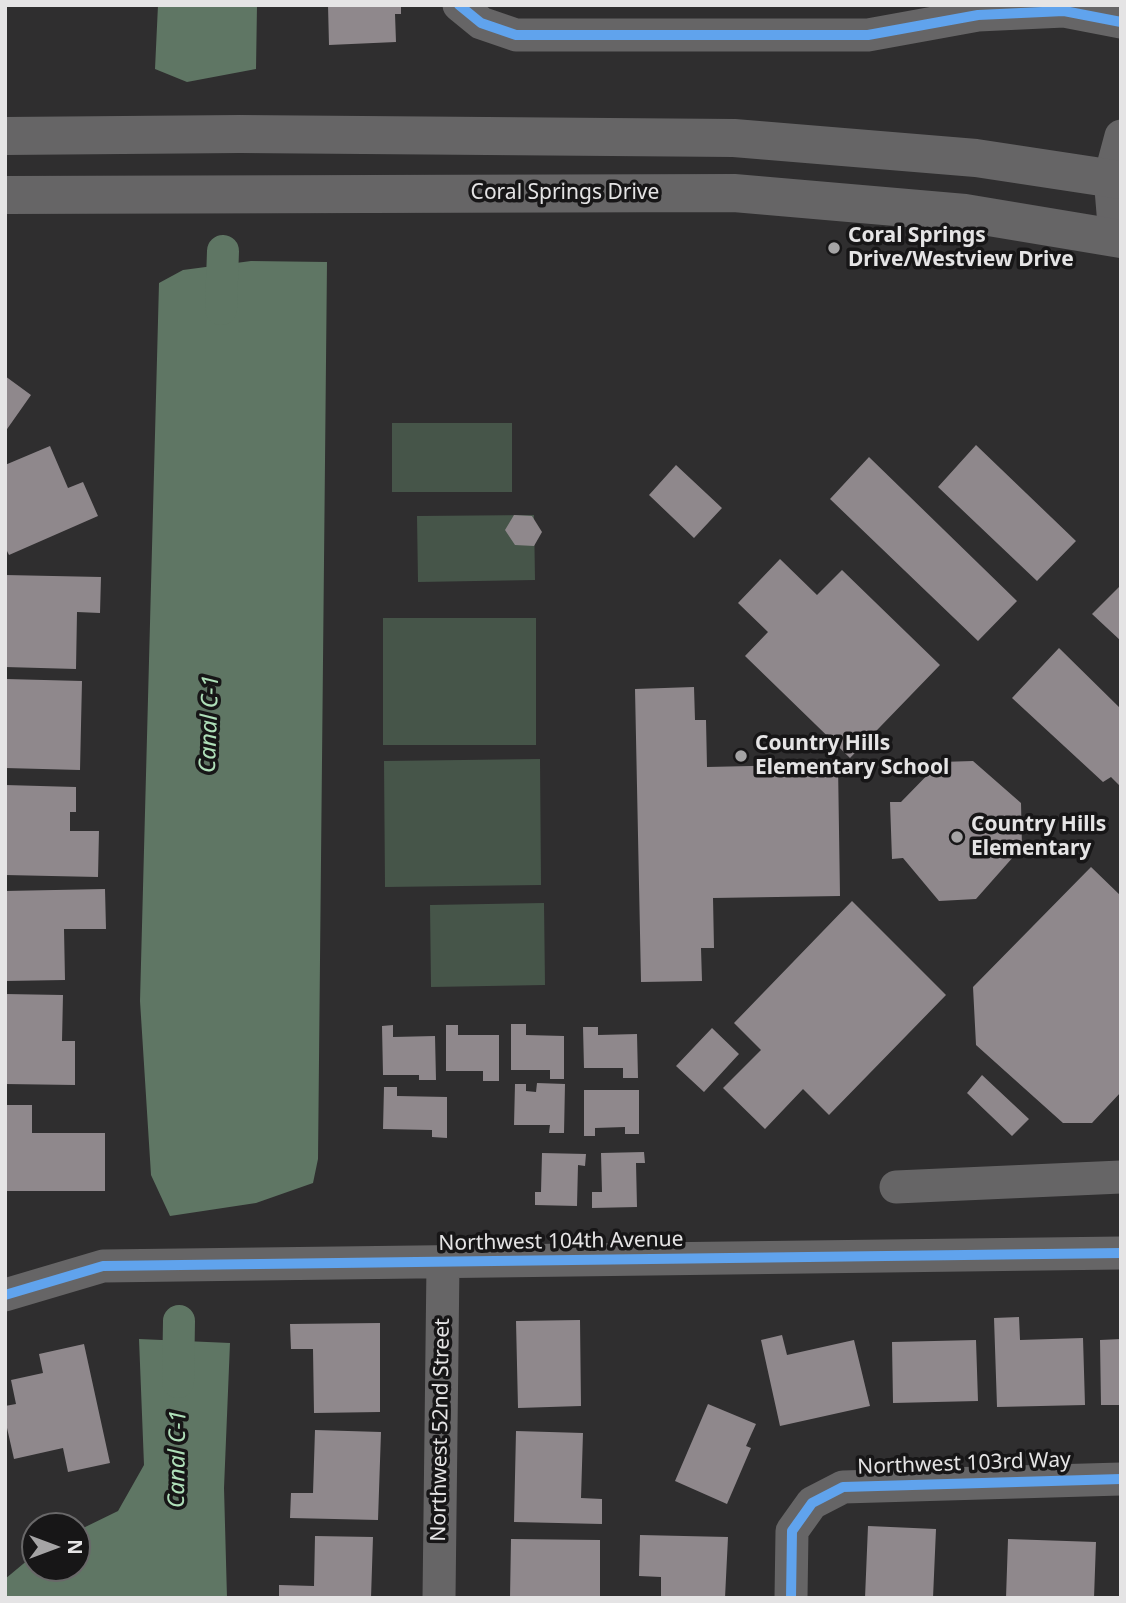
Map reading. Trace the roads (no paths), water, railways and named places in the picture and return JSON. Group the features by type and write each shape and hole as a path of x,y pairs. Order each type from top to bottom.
{"main road":[{"path":"5,136 240,134 734,138 976,158 1115,178"},
{"name":"Coral Springs Drive","path":"5,195 734,193 965,213 1119,235"}],"street":[{"path":"459,5 481,23 516,35 868,35 978,15 1064,11 1121,22"},
{"path":"1119,235 1115,178 1121,136"},
{"path":"895,1186 1121,1177"},
{"name":"Northwest 104th Avenue","path":"5,1295 103,1266 1121,1254"},
{"name":"Northwest 52nd Street","path":"439,1598 443,1263"},
{"name":"Northwest 103rd Way","path":"791,1598 792,1531 812,1503 843,1487 1121,1479"}],"water":[{"path":"158,5 257,5 256,69 187,82 155,69"},
{"path":"251,261 327,262 318,1159 313,1183 256,1203 170,1216 151,1175 140,1001 159,283 183,270"},
{"path":"139,1339 230,1343 224,1488 227,1598 5,1598 5,1579 21,1566 21,1582 91,1582 91,1524 118,1511 144,1465"}],"waterway":[{"name":"Canal C-1","path":"221,309 223,251"},
{"name":"Canal C-1","path":"178,1382 179,1321"}],"place":[{"name":"Coral Springs Drive/Westview Drive","path":"834,248"},
{"name":"Country Hills Elementary School","path":"741,756"},
{"name":"Country Hills Elementary","path":"957,837"}]}
